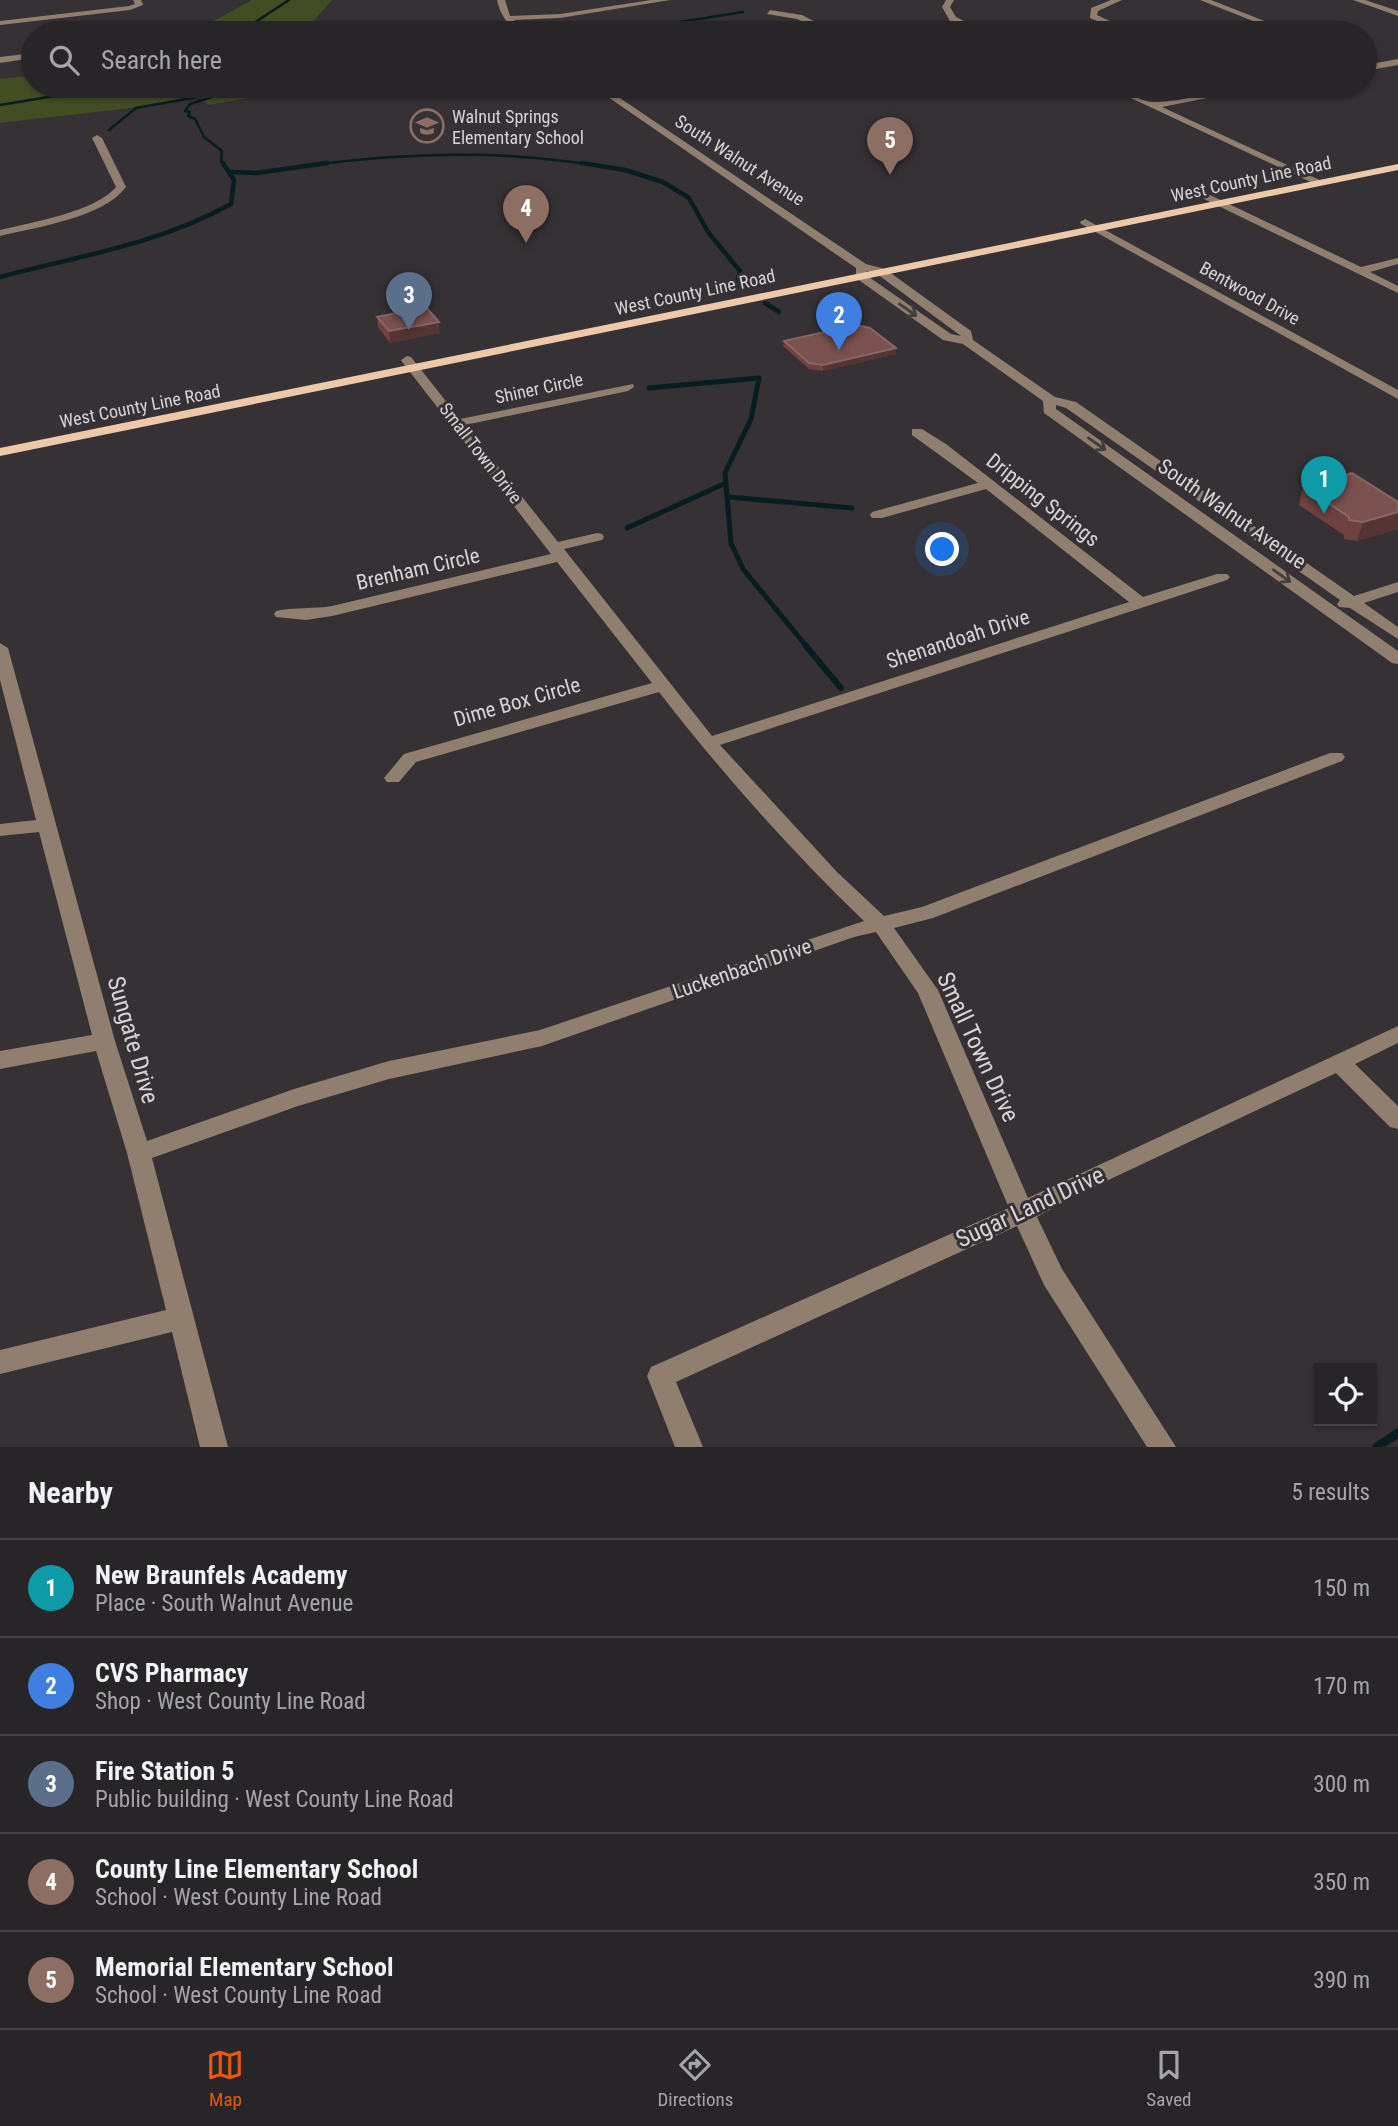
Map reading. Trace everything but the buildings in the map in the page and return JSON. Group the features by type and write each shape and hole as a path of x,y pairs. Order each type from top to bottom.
{"main road":[{"name":"West County Line Road","path":"881,271 1208,197 1398,158"},
{"name":"West County Line Road","path":"0,452 861,271 1091,225 1222,204 1398,167"},
{"name":"West County Line Road","path":"0,441 410,364"}],"street":[{"path":"501,0 510,21"},
{"path":"507,18 566,16 666,0"},
{"path":"950,0 947,13 957,21"},
{"path":"1104,21 1093,16 1098,7 1118,0"},
{"path":"1204,0 1260,21"},
{"path":"1357,0 1398,14"},
{"path":"1,20 137,3"},
{"path":"770,12 808,21"},
{"path":"0,60 21,57"},
{"path":"1377,66 1398,62"},
{"name":"South Walnut Avenue","path":"613,98 861,271 947,337 967,341 1050,400 1071,405 1398,634"},
{"path":"1138,98 1321,183"},
{"path":"1155,105 1195,98"},
{"path":"0,233 88,209 115,197 121,187 97,138"},
{"path":"1208,197 1398,290"},
{"name":"Bentwood Drive","path":"1091,225 1398,395"},
{"path":"1360,271 1398,261"},
{"name":"South Walnut Avenue","path":"861,271 881,271 967,334 967,341"},
{"name":"Small Town Drive","path":"410,364 708,743 830,877 880,924 927,990 1030,1229 1054,1277 1162,1447"},
{"name":"Shiner Circle","path":"458,423 628,387"},
{"name":"South Walnut Avenue","path":"1050,400 1049,410 1398,659"},
{"name":"Dripping Springs","path":"917,432 989,484 1141,603"},
{"path":"877,515 989,484"},
{"path":"559,552 597,537"},
{"name":"Brenham Circle","path":"282,614 306,615 332,611 559,552"},
{"name":"Shenandoah Drive","path":"708,743 1222,576"},
{"path":"1328,609 1398,587"},
{"name":"Sungate Drive","path":"2,661 104,1041 139,1153 214,1447"},
{"name":"Dime Box Circle","path":"393,778 410,758 663,685"},
{"name":"Luckenbach Drive","path":"139,1153 294,1098 389,1070 554,1034 850,931 926,914 1336,757"},
{"path":"0,830 47,825"},
{"name":"Sugar Land Drive","path":"689,1447 660,1376 1024,1212 1060,1192 1398,1034"},
{"path":"0,1060 104,1041"},
{"path":"1340,1063 1398,1120"},
{"path":"0,1362 180,1318"}],"green space":[{"path":"252,0 332,0 314,21 214,21"},
{"path":"21,77 21,98 189,98 148,106 0,123 0,79"},
{"path":"201,98 249,98 208,105"}],"waterway":[{"path":"257,21 289,0"},
{"path":"686,21 743,12"},
{"path":"0,105 42,98"},
{"path":"109,130 136,108 192,98"},
{"path":"209,98 190,104 185,111 190,112 188,116 195,119 204,137 222,151 223,163"},
{"path":"315,165 416,156 487,155 592,165"},
{"path":"0,277 147,239 204,218 231,204 234,180 223,163"},
{"path":"315,165 327,163"},
{"path":"582,163 625,170 663,182 689,198 708,232 740,271 737,282 739,285"},
{"path":"232,172 256,173 315,165"},
{"path":"765,303 779,312"},
{"path":"649,388 759,378 751,419 725,473 726,483"},
{"path":"627,528 726,483"},
{"path":"726,483 731,543 743,569 807,647"},
{"path":"729,497 852,508"},
{"path":"806,646 841,688"},
{"path":"1377,1447 1398,1433"}],"place":[{"name":"Walnut Springs Elementary School","path":"427,126"},
{"name":"Memorial Elementary School","path":"890,175"},
{"name":"County Line Elementary School","path":"526,243"},
{"name":"Fire Station 5","path":"409,330"},
{"name":"CVS Pharmacy","path":"839,350"},
{"name":"New Braunfels Academy","path":"1324,514"}]}
